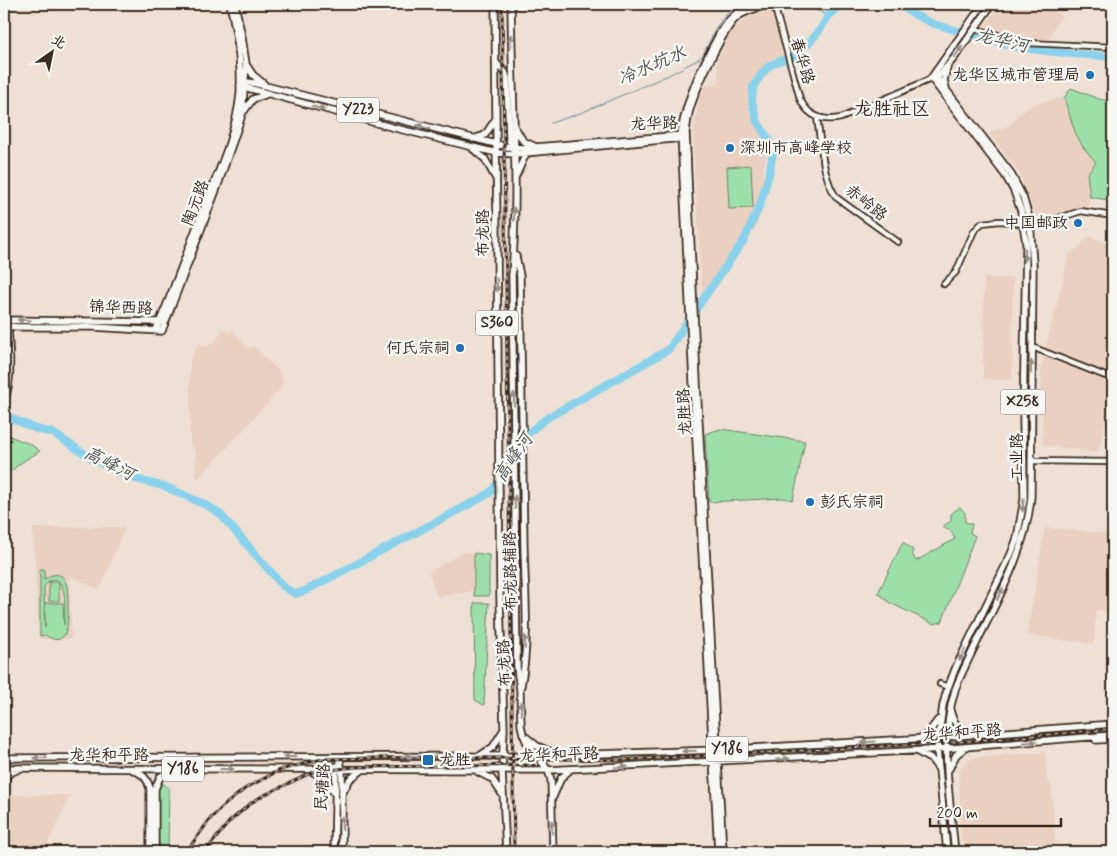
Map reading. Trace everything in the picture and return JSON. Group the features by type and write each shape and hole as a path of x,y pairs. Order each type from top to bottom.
{"main road":[{"path":"230,4 244,86"},
{"path":"235,4 246,64 244,86"},
{"name":"布龙路","path":"495,4 499,492 504,729 502,771 506,843 504,852"},
{"name":"布龙路","path":"511,4 514,125 514,248 512,275 517,667 523,734 548,770 551,780 552,852"},
{"name":"龙胜路","path":"716,750 689,313 682,137 683,118 689,98 722,29 737,12 756,4"},
{"name":"龙胜路","path":"718,852 715,661 682,137 694,96 726,31 741,15 770,4"},
{"path":"934,78 983,4"},
{"path":"934,78 949,64 992,4"},
{"path":"496,63 505,72 507,78 509,141 514,150"},
{"path":"505,72 512,63"},
{"path":"246,64 253,75 268,86"},
{"path":"949,64 944,80 950,94"},
{"name":"工业路","path":"934,78 950,94 1002,161 1018,185 1027,209 1031,227 1033,264 1030,508 1023,541 1011,571 960,679 951,706 947,748 955,852"},
{"name":"工业路","path":"934,78 1005,175 1018,200 1026,243 1023,510 1011,554 948,687 941,714 937,749 947,852"},
{"name":"龙华路","path":"244,86 268,86 529,153 682,137"},
{"name":"龙华路","path":"244,86 271,96 497,153 540,147 682,137"},
{"name":"陶元路","path":"159,330 224,171 242,115 244,86"},
{"name":"陶元路","path":"160,322 228,143 244,86"},
{"path":"242,115 252,99 261,95 271,96"},
{"path":"470,139 485,135 496,116"},
{"path":"514,125 523,141 540,147"},
{"path":"467,146 478,152 485,159 497,184"},
{"path":"514,180 524,158 529,153"},
{"name":"布龙路辅路","path":"514,248 520,276 526,634 525,667 520,690"},
{"name":"锦华西路","path":"160,322 159,330 5,324 160,322"},
{"path":"4,402 8,387 5,324"},
{"path":"951,706 952,717 956,725 964,730 979,734"},
{"path":"917,739 928,733 941,714"},
{"name":"龙华和平路","path":"4,758 538,756 716,750 938,738 1113,724"},
{"path":"477,756 493,747 504,729"},
{"path":"523,734 542,749 558,754"},
{"name":"龙华和平路","path":"4,768 548,770 716,763 967,747 1113,735"},
{"path":"1076,738 1113,740"},
{"path":"948,773 951,763 956,756 967,747"},
{"path":"914,750 932,760 939,772"},
{"name":"民塘路","path":"334,852 339,757"},
{"name":"龙胜路","path":"716,763 723,852"},
{"path":"4,778 15,770 23,768"},
{"path":"129,769 142,774 148,781 150,789 150,852"},
{"path":"155,852 157,782 165,773 178,769"},
{"path":"552,801 561,778 572,769"},
{"path":"306,770 320,776 329,784 336,799"},
{"name":"民塘路","path":"339,770 342,794 342,852"},
{"path":"342,794 350,779 362,770"},
{"path":"471,770 492,779 503,796"}],"street":[{"name":"春华路","path":"770,4 776,12 787,56 803,106 818,118"},
{"path":"974,29 1028,43 1113,47"},
{"path":"818,118 832,120 841,118 934,78"},
{"name":"赤岭路","path":"818,118 827,175 833,192 837,198 898,242"},
{"path":"944,284 959,267 971,236 980,223 1018,222 1031,227 1081,211 1113,216"},
{"path":"1032,347 1113,379"},
{"path":"1031,461 1113,462"},
{"path":"940,684 948,687"}],"shaded area":[{"path":"1000,4 1039,4 1061,16 1047,41 1020,39 983,28"},
{"name":"深圳市高峰学校","path":"765,10 774,14 783,56 773,59 755,77 749,89 747,100 751,114 766,143 767,153 763,174 772,179 754,232 747,229 702,293 693,140 699,99 705,86 719,84 717,60 732,29 748,17"},
{"path":"1064,98 1075,132 1083,147 1096,162 1087,174 1090,197 1089,209 1082,208 1038,222 1019,173 989,133 1011,125 1019,114 1035,103"},
{"path":"1090,236 1113,246 1113,393 1098,453 1043,445 1041,368 1069,255"},
{"path":"984,278 1013,278 1012,380 983,379"},
{"path":"223,328 229,333 233,330 249,349 253,346 281,373 283,386 198,479 196,476 196,451 190,444 190,360 199,343 206,347 209,346 218,338"},
{"path":"125,527 100,590 70,576 71,639 39,639 33,528"},
{"path":"1045,528 1113,534 1113,611 1096,610 1094,644 1027,635"},
{"path":"466,552 474,553 474,591 437,597 429,572"},
{"path":"1045,752 1047,783 1051,783 1056,852 963,852 959,769 972,758"},
{"path":"4,795 70,795 44,852 4,852"}],"green space":[{"path":"1071,88 1099,99 1113,102 1113,201 1090,197 1087,174 1096,162 1083,147 1075,132 1064,98"},
{"path":"751,165 753,208 729,209 727,167"},
{"path":"720,429 805,441 793,500 783,498 709,502 705,434"},
{"path":"4,434 30,444 40,451 22,462 4,477"},
{"path":"960,507 965,513 965,522 972,524 970,533 975,536 942,622 934,624 890,603 878,593 903,542 913,550 912,554 916,561 955,539 951,531 942,527 951,521 951,514"},
{"path":"474,553 489,555 489,596 474,596"},
{"path":"40,569 44,569 44,579 52,575 58,575 65,581 68,593 68,619 66,632 63,637 53,639 45,635 40,636","holes":["55,579 59,582 65,599 64,625 63,603 45,603 45,628 44,587 47,582"]},
{"path":"49,582 59,582 59,601 49,601"},
{"path":"474,603 489,603 484,705 475,700"},
{"path":"160,781 169,788 168,847 160,846 158,841 158,788"}],"waterway":[{"name":"冷水坑水","path":"551,123 583,112 669,75 699,59 704,53 717,26 726,15 740,4"},
{"name":"冷水坑水","path":"799,4 829,15"},
{"name":"高峰河","path":"4,415 36,429 53,433 91,458 128,477 166,487 208,506 220,514 284,587 295,594 305,591 485,496 493,490 529,432 547,418 668,350 744,240 760,205 773,153 769,140 757,121 752,101 753,87 769,66 792,57 808,44 829,15 841,4"},
{"name":"龙华河","path":"898,4 934,24 1015,47 1113,57"}],"railway":[{"path":"502,4 514,852"},
{"path":"186,852 211,818 246,788 280,770 322,759 428,757 623,760 958,742 1113,729"},
{"path":"205,852 229,822 251,803 313,772 355,767 534,765"}],"place":[{"name":"龙华区城市管理局","path":"1090,75"},
{"name":"深圳市高峰学校","path":"730,148"},
{"name":"中国邮政","path":"1078,223"},
{"name":"何氏宗祠","path":"460,348"},
{"name":"彭氏宗祠","path":"810,502"},
{"name":"龙胜","path":"428,760"}],"district":[{"name":"龙胜社区","path":"892,109"}]}
